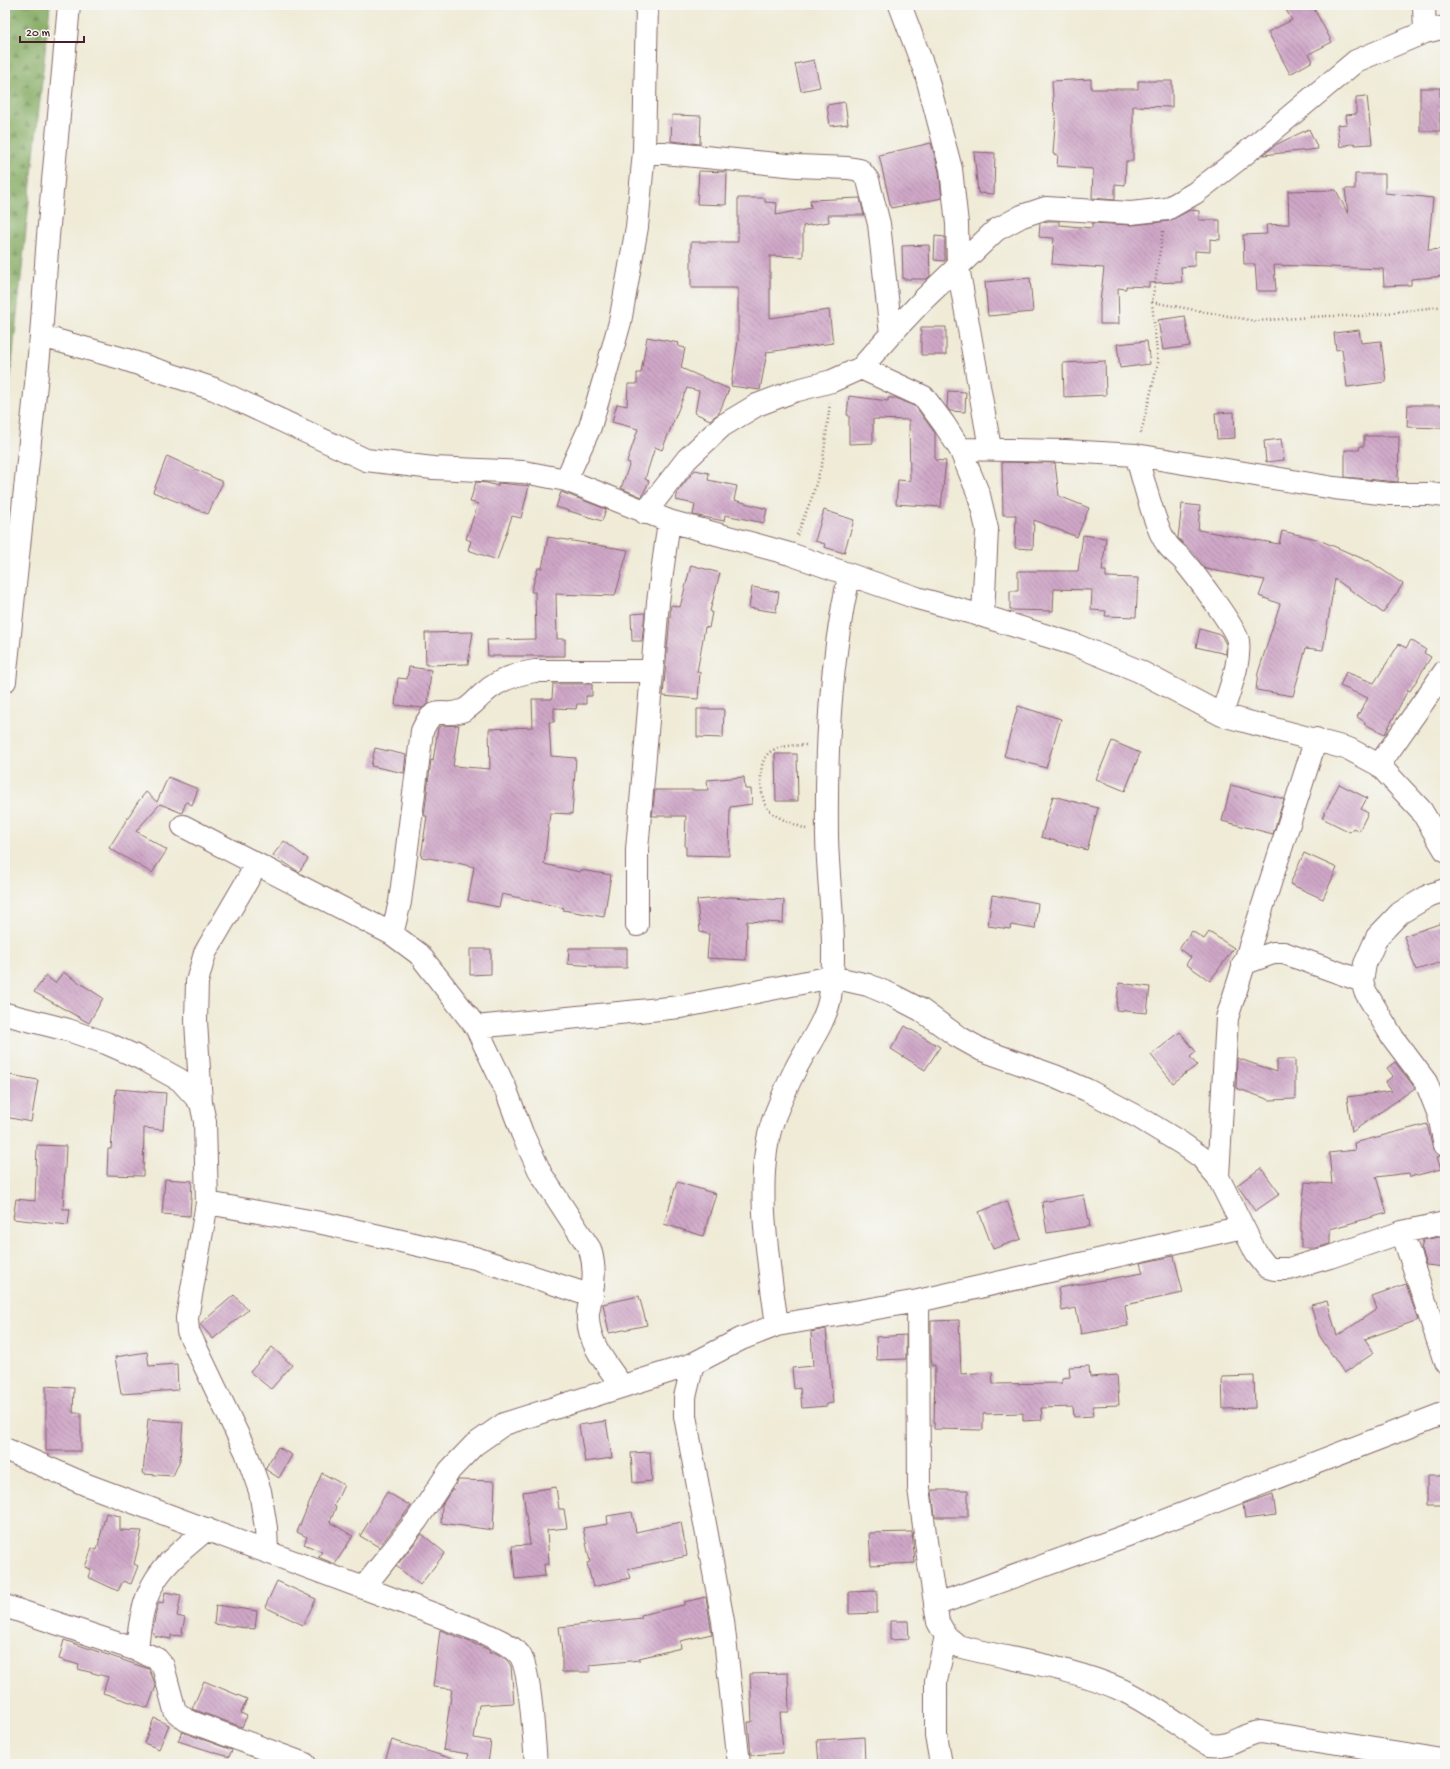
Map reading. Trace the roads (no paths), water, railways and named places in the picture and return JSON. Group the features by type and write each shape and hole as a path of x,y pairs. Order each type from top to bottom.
{"street":[{"path":"5,681 41,336 48,236 69,5"},
{"path":"566,480 590,427 620,322 637,227 644,151 647,5"},
{"path":"900,5 926,74 951,169 957,224 958,267 990,448"},
{"path":"645,513 687,458 722,426 757,405 794,391 832,381 861,368 891,334 996,230 1022,216 1046,208 1132,213 1167,209 1194,193 1240,158 1356,61 1435,30 1424,5"},
{"path":"644,151 797,166 848,168 860,170 868,180 879,224 891,334"},
{"path":"41,336 124,359 214,389 366,460 433,468 524,472 566,480 645,513 669,521 790,554 849,576 917,598 983,616 1073,644 1139,671 1222,715 1349,749 1379,765 1421,810 1445,850"},
{"path":"861,368 924,396 960,449 979,495 987,529 983,616"},
{"path":"960,449 990,448 1136,455 1334,488 1388,494 1430,494 1445,496"},
{"path":"1136,455 1158,525 1166,543 1182,559 1237,636 1238,651 1234,674 1222,715"},
{"path":"637,925 637,850 651,671 658,602 669,521"},
{"path":"777,1325 766,1245 764,1200 766,1148 774,1118 795,1070 817,1031 830,1000 832,977 832,932 827,837 828,745 832,673 838,624 849,576"},
{"path":"392,934 403,882 422,731 427,718 435,713 463,710 504,678 520,673 535,671 651,671"},
{"path":"1379,765 1445,671"},
{"path":"1218,1177 1227,1018 1316,739"},
{"path":"183,826 392,934 419,954 476,1027 506,1090 522,1133 541,1174 590,1249 595,1277 587,1317 590,1335 600,1355 622,1386"},
{"path":"257,864 205,953 197,982 196,1021 201,1103 205,1122 208,1203 187,1318 188,1331 246,1452 258,1485 266,1528 267,1551"},
{"path":"1445,890 1430,895 1400,912 1377,937 1365,964 1362,981 1365,991 1393,1038 1426,1082 1438,1115 1445,1145"},
{"path":"1244,964 1273,953 1284,953 1362,981"},
{"path":"476,1027 680,1007 832,977 868,986 894,996 921,1010 957,1036 982,1050 1055,1076 1101,1097 1140,1118 1181,1143 1201,1157 1218,1177 1243,1227 1263,1263 1267,1267 1274,1269 1288,1269 1330,1257 1402,1232 1445,1223"},
{"path":"5,1014 68,1030 127,1053 180,1080 201,1103"},
{"path":"208,1203 326,1224 475,1258 592,1296"},
{"path":"364,1587 417,1520 450,1470 474,1446 504,1424 693,1364 741,1339 777,1325 918,1301 1243,1227"},
{"path":"1402,1232 1445,1362"},
{"path":"918,1301 920,1488 935,1605 938,1622 946,1636 958,1646 1082,1676 1121,1690 1140,1699 1210,1744 1221,1746 1234,1743 1253,1732 1261,1732 1445,1761"},
{"path":"693,1364 685,1396 685,1416 723,1620 739,1764"},
{"path":"935,1605 1128,1535 1445,1413"},
{"path":"5,1449 87,1485 364,1587 482,1632 506,1644 520,1655 526,1671 536,1764"},
{"path":"137,1650 140,1620 147,1595 161,1570 178,1553 208,1529"},
{"path":"5,1606 137,1650 157,1659 163,1666 175,1711 186,1720 305,1764"},
{"path":"941,1764 936,1735 936,1682 946,1636"}]}
